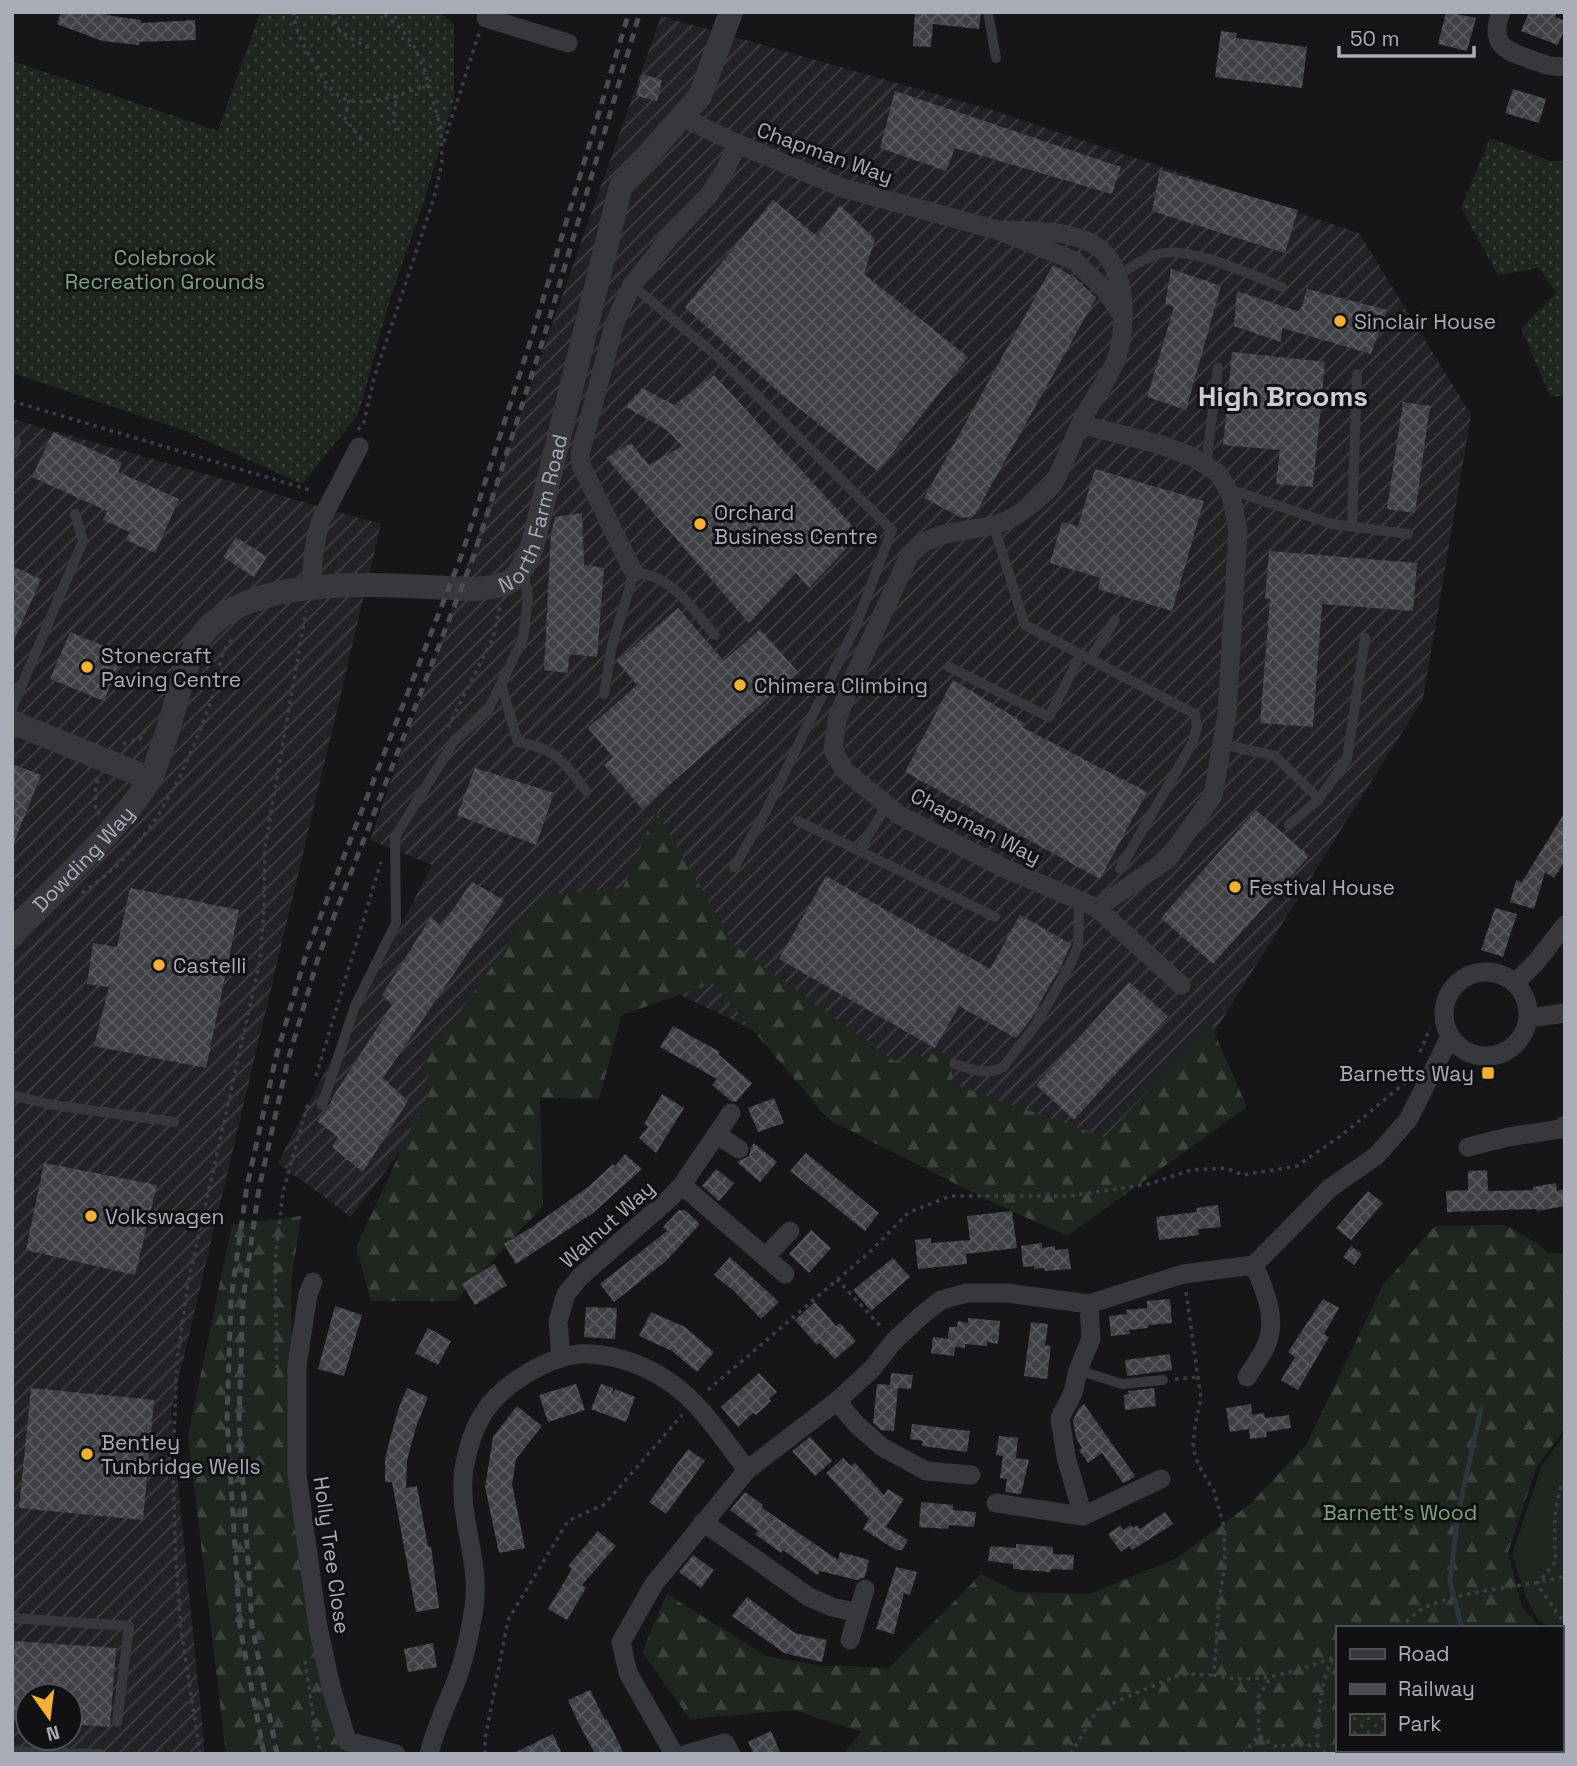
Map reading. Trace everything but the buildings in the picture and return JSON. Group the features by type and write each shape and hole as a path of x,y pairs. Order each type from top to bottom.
{"street":[{"name":"North Farm Road","path":"151,779 191,653 202,635 220,616 257,598 278,592 309,596 342,585 474,589 495,587 512,581 524,569 532,547 621,186 700,96 731,12"},
{"path":"1501,12 1496,30 1502,47 1509,52 1559,67"},
{"path":"486,15 568,43"},
{"name":"Chapman Way","path":"682,117 738,144 843,188 997,230 1075,261 1106,291 1124,318"},
{"path":"634,573 580,465 580,454 615,322 632,285 669,238 709,195 726,170 738,144"},
{"name":"Chapman Way","path":"997,230 1057,232 1100,248 1111,261 1122,294 1124,318 1115,363 1080,424 1052,486 1023,512 994,527 924,542 909,556 851,683 837,720 832,750 844,770 899,815 1006,869 1088,905 1181,985"},
{"path":"1080,424 1158,444 1193,457 1218,473 1231,495 1238,531 1227,714 1213,796 1168,859 1088,905"},
{"path":"309,596 320,522 358,440"},
{"path":"12,722 151,779"},
{"name":"Dowding Way","path":"12,936 116,825 151,779"},
{"path":"1515,983 1537,961 1565,925"},
{"path":"1492,972 1515,983 1524,994 1529,1018 1519,1042 1496,1055 1471,1054 1459,1047 1450,1037 1444,1011 1455,986 1466,977 1492,972"},
{"path":"1529,1018 1565,1013"},
{"path":"674,1754 628,1673 621,1642 654,1584 747,1470 837,1401 872,1369 894,1341 942,1300 967,1293 1007,1293 1089,1304 1109,1295 1183,1274 1254,1265 1330,1188 1376,1156 1408,1120 1450,1037"},
{"name":"Walnut Way","path":"561,1358 558,1321 566,1294 580,1277 632,1234 682,1185 731,1114"},
{"path":"1468,1147 1560,1129 1565,1125"},
{"path":"717,1135 739,1149"},
{"path":"682,1185 785,1274"},
{"path":"765,1257 790,1231"},
{"path":"1247,1377 1262,1353 1271,1331 1264,1289 1254,1265"},
{"name":"Holly Tree Close","path":"313,1282 308,1294 297,1366 297,1474 318,1628 331,1688 347,1741 396,1754"},
{"path":"1083,1516 1066,1457 1060,1418 1073,1393 1078,1370 1091,1339 1089,1304"},
{"path":"429,1754 433,1735 465,1656 477,1592 463,1493 464,1470 470,1442 484,1413 506,1389 532,1370 561,1358 588,1353 619,1358 644,1366 661,1376 698,1408 747,1470"},
{"path":"837,1401 856,1424 882,1447 926,1471 971,1475"},
{"path":"996,1503 1083,1516 1161,1479"},
{"path":"703,1522 809,1597 832,1607 858,1613"},
{"path":"850,1640 865,1589"},
{"path":"687,1754 725,1743 731,1754"}],"lane":[{"path":"988,12 996,58"},
{"path":"1116,276 1157,254 1179,253 1214,260 1282,287"},
{"path":"632,285 718,357 892,530 855,628 763,817 734,867"},
{"path":"1205,465 1218,368"},
{"path":"1352,526 1357,374"},
{"path":"1227,488 1332,524 1408,534"},
{"path":"12,708 83,541 75,514"},
{"path":"994,527 1025,625 1195,714 1197,727 1192,744 1120,869"},
{"path":"322,1105 355,1006 396,923 395,837 454,740 488,710 523,639 528,598 524,569"},
{"path":"604,694 612,645 634,573 655,576 670,585 715,635"},
{"path":"949,667 1049,717 1086,657 1115,620"},
{"path":"1289,825 1320,799 1347,759 1365,638"},
{"path":"501,684 518,742 542,747 553,754 564,762 586,791"},
{"path":"1222,744 1275,756 1320,799"},
{"path":"859,850 887,805"},
{"path":"798,821 995,917"},
{"path":"954,1064 982,1072 1003,1067 1035,1026 1069,967 1078,946 1088,905"},
{"path":"12,1095 53,1105 173,1122"},
{"path":"1078,1370 1122,1384 1163,1380"},
{"path":"12,1618 129,1626 117,1722"},
{"path":"12,1751 101,1754"}],"path":[{"path":"293,12 296,31 332,91 349,100 363,102 429,85"},
{"path":"333,12 336,27 347,36 378,52"},
{"path":"382,12 403,31 415,48 429,85 443,144"},
{"path":"358,440 374,378 434,198 442,163 443,144 474,44 486,15"},
{"path":"397,95 393,120 399,130"},
{"path":"349,100 345,118 365,145"},
{"path":"12,401 313,491"},
{"path":"310,502 319,482"},
{"path":"445,733 492,638 500,607 495,587"},
{"path":"200,1754 181,1629 175,1548 173,1464 177,1360 188,1283 260,961 265,847 309,596"},
{"path":"138,842 168,799 197,741 216,689 222,658 229,642 239,631"},
{"path":"116,744 128,744 140,739 146,729 197,741"},
{"path":"315,1078 386,853"},
{"path":"277,1371 275,1261 284,1192 309,1102"},
{"path":"1183,1274 1201,1398 1193,1448 1199,1466 1214,1491 1224,1527 1225,1565 1219,1600 1214,1675"},
{"path":"837,1279 894,1341"},
{"path":"1163,1380 1199,1377"},
{"path":"1537,1584 1556,1561 1553,1526 1561,1485 1565,1479"},
{"path":"1403,1626 1423,1608 1438,1603 1501,1586 1537,1584 1565,1576"},
{"path":"1537,1584 1565,1624"},
{"path":"303,1652 321,1754"},
{"path":"1071,1754 1097,1710 1181,1674 1214,1675 1231,1679 1269,1678 1336,1657"},
{"path":"1317,1745 1326,1671 1336,1657"},
{"path":"1243,1754 1259,1735 1258,1697 1269,1678"},
{"path":"1259,1735 1274,1746 1317,1745 1326,1754"}],"shaded area":[{"path":"661,16 992,110 1359,233 1471,415 1423,699 1109,1200 561,938 351,1217 278,1163 432,865 370,840"},
{"path":"12,419 381,524 171,1411 205,1754 12,1754"}],"green space":[{"name":"Colebrook Recreation Grounds","path":"260,12 439,12 454,24 454,99 424,201 389,302 358,415 302,484 185,431 12,373 12,61 218,131"},
{"path":"1490,138 1550,161 1565,161 1565,396 1550,396 1521,328 1556,293 1539,268 1498,275 1461,208"},
{"path":"656,811 735,946 894,1061 950,1051 953,1084 1104,1137 1211,1025 1247,1107 1067,1236 988,1200 829,1120 713,983 622,1015 599,1099 540,1098 543,1206 455,1301 371,1301 356,1247 432,1084 421,1067 542,895 623,888"},
{"path":"301,1216 291,1282 294,1442 350,1754 226,1754 188,1435 232,1225"},
{"name":"Barnett's Wood","path":"1506,1225 1540,1245 1548,1253 1565,1254 1565,1429 1537,1466 1508,1552 1522,1607 1538,1626 1336,1626 1336,1752 1563,1752 1563,1648 1565,1754 844,1754 861,1732 794,1710 690,1719 642,1652 667,1594 766,1656 820,1666 888,1669 981,1574 1016,1592 1090,1594 1177,1558 1250,1504 1306,1445 1383,1285 1435,1226"},
{"path":"1565,1434 1565,1642 1563,1626 1547,1626 1537,1618 1525,1596 1512,1554 1542,1465"}],"waterway":[{"path":"1461,1626 1450,1582 1458,1514 1481,1408"}],"railway":[{"path":"264,1754 240,1627 227,1419 231,1299 247,1186 276,1057 307,951 462,554 533,333 629,12"},
{"path":"277,1754 252,1625 239,1419 243,1300 259,1188 288,1060 319,955 473,558 544,337 640,12"}],"place":[{"name":"Sinclair House","path":"1340,321"},
{"name":"Orchard Business Centre","path":"700,524"},
{"name":"Stonecraft Paving Centre","path":"87,667"},
{"name":"Chimera Climbing","path":"740,685"},
{"name":"Festival House","path":"1235,887"},
{"name":"Castelli","path":"159,965"},
{"name":"Barnetts Way","path":"1488,1073"},
{"name":"Volkswagen","path":"91,1216"},
{"name":"Bentley Tunbridge Wells","path":"87,1454"}],"district":[{"name":"High Brooms","path":"1283,396"}]}
